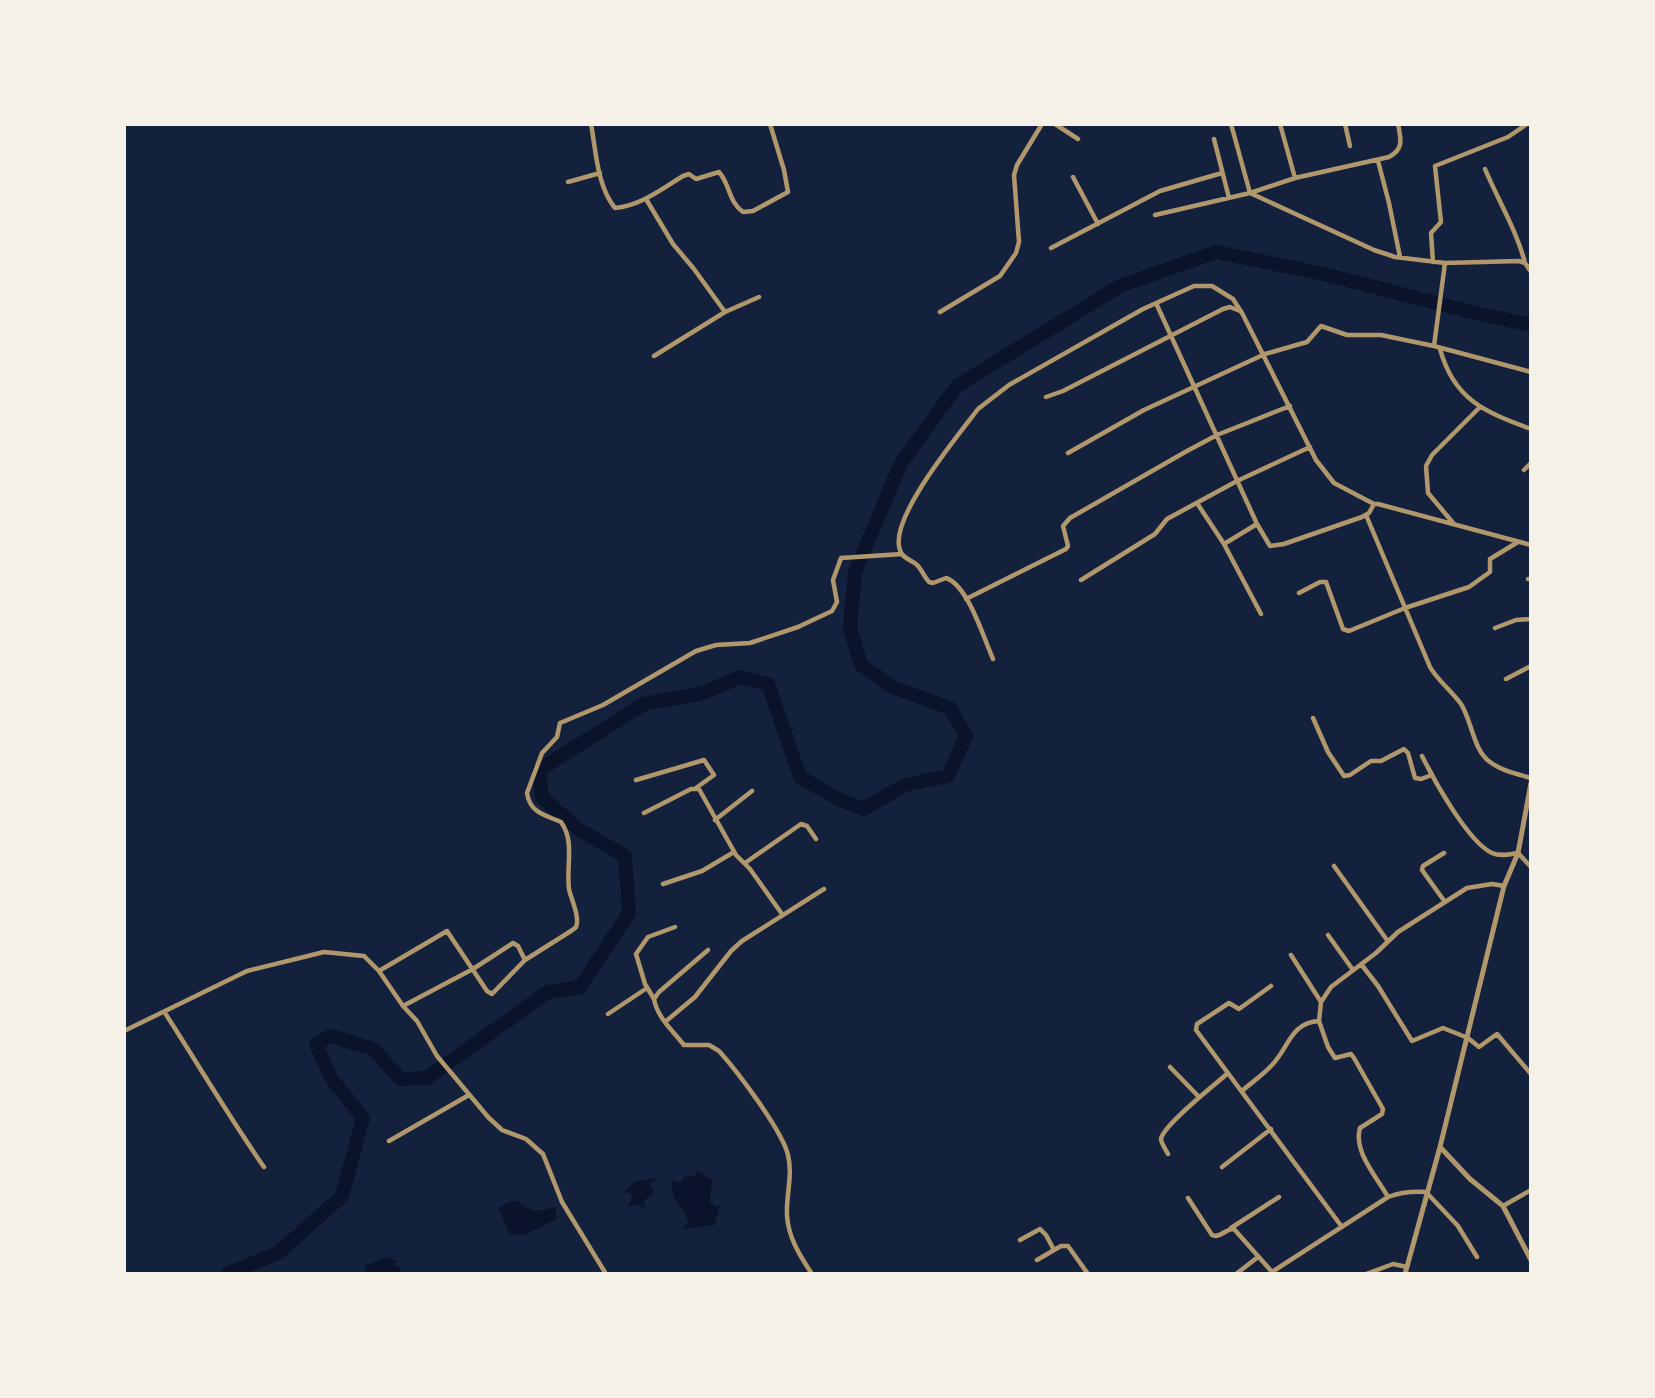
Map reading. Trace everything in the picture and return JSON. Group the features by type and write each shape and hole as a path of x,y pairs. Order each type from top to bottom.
{"street":[{"path":"591,124 600,173 608,197 615,208 646,199 683,176 689,174 700,179 719,172 723,175 732,201 743,212 753,211 786,195 789,189 770,124"},
{"path":"940,312 1000,276 1016,253 1019,242 1014,175 1017,165 1042,124"},
{"path":"1055,124 1078,139"},
{"path":"1231,124 1250,193 1374,250 1399,257 1446,263 1505,260 1525,263"},
{"path":"1280,124 1295,177"},
{"path":"1345,124 1350,146"},
{"path":"1155,215 1250,193 1295,177 1378,161 1396,153 1400,148 1398,124"},
{"path":"1433,262 1431,233 1441,222 1435,166 1508,137 1527,124"},
{"path":"1214,139 1229,198"},
{"path":"1378,161 1390,203 1399,257"},
{"path":"1485,169 1531,272"},
{"path":"568,182 600,173"},
{"path":"1051,248 1160,191 1222,173"},
{"path":"1073,177 1098,224"},
{"path":"646,199 673,244 725,312"},
{"path":"1434,346 1446,263"},
{"path":"993,659 966,599 952,579 929,582 920,568 902,554 899,531 907,510 986,401 1156,303 1203,284 1221,290 1233,299 1265,354 1316,460 1334,483 1374,504 1531,545"},
{"path":"654,356 725,312 759,297"},
{"path":"1156,303 1266,543 1274,546 1366,515 1374,504"},
{"path":"1046,397 1063,391 1223,309 1230,307 1242,313"},
{"path":"1068,453 1144,410 1265,354 1307,342 1318,327 1324,326 1347,335 1381,335 1434,346 1531,372"},
{"path":"1440,349 1447,370 1465,394 1486,412 1531,429"},
{"path":"966,599 1066,549 1068,546 1063,526 1070,518 1217,435 1290,406"},
{"path":"1455,524 1428,493 1426,466 1432,455 1480,407"},
{"path":"1081,580 1155,534 1167,519 1237,481 1310,447"},
{"path":"1524,470 1531,463"},
{"path":"1197,503 1224,544 1261,614"},
{"path":"1366,515 1430,667 1463,708 1479,748 1488,761 1531,781 1518,853 1504,886 1468,1038 1406,1270 1393,1264 1366,1274"},
{"path":"1224,544 1257,524"},
{"path":"1299,593 1320,582 1326,582 1338,618 1346,631 1475,584 1490,572 1490,558 1519,542"},
{"path":"379,971 447,931 486,991 492,994 525,960 572,931 578,921 571,898 567,868 570,848 564,825 538,813 527,799 542,753 557,737 560,723 603,705 696,651 716,645 750,643 798,627 832,611 837,602 834,575 838,561 843,558 902,554"},
{"path":"1495,628 1516,620 1531,619"},
{"path":"1506,679 1531,666"},
{"path":"1312,718 1328,752 1344,776 1371,761 1381,761 1404,749 1408,753 1415,778 1432,775"},
{"path":"1422,755 1432,775 1474,837 1493,854 1501,856 1518,853"},
{"path":"636,780 704,760 714,775 695,788 644,813"},
{"path":"695,788 701,792 734,852 782,914"},
{"path":"715,820 752,790"},
{"path":"745,863 801,824 807,826 816,839"},
{"path":"663,884 695,873 734,852"},
{"path":"1444,853 1423,866 1422,870 1446,902"},
{"path":"1518,853 1531,867"},
{"path":"1334,866 1387,940"},
{"path":"1388,1197 1358,1141 1360,1128 1382,1114 1383,1109 1351,1054 1339,1059 1331,1053 1319,1021 1321,1002 1331,987 1387,940 1467,888 1492,884 1504,886"},
{"path":"665,1022 695,997 731,951 782,914 824,889"},
{"path":"675,927 648,937 636,954 647,988 665,1022 684,1045 709,1045 719,1051 775,1128 788,1155 790,1183 786,1212 789,1231 811,1273"},
{"path":"1328,935 1353,970"},
{"path":"403,1006 513,943 518,946 525,960"},
{"path":"654,999 708,950"},
{"path":"124,1031 247,971 324,952 364,956 379,971 417,1021 437,1056 469,1095 502,1130 526,1139 543,1154 562,1202 606,1274"},
{"path":"1291,956 1321,1002"},
{"path":"1361,964 1412,1041 1443,1028 1468,1038 1479,1047 1499,1035 1531,1074"},
{"path":"1270,986 1239,1009 1229,1003 1195,1027 1342,1227"},
{"path":"608,1014 647,988"},
{"path":"165,1013 212,1084 234,1125 264,1167"},
{"path":"1242,1091 1274,1063 1296,1031 1312,1021 1319,1021"},
{"path":"1170,1067 1199,1097"},
{"path":"1168,1154 1162,1143 1162,1135 1184,1109 1228,1073"},
{"path":"389,1141 469,1095"},
{"path":"1222,1167 1271,1129"},
{"path":"1440,1147 1469,1179 1503,1206 1531,1260"},
{"path":"1503,1206 1531,1190"},
{"path":"1230,1229 1239,1233 1273,1273 1388,1197 1405,1192 1426,1192 1458,1226 1477,1257"},
{"path":"1188,1198 1212,1235 1219,1236 1279,1197"},
{"path":"1020,1240 1040,1229 1054,1250"},
{"path":"1037,1260 1061,1246 1068,1246 1088,1274"},
{"path":"1236,1274 1258,1257"}],"water":[{"path":"698,1171 712,1180 710,1203 715,1207 720,1205 715,1225 683,1229 688,1222 681,1206 676,1205 678,1202 674,1197 671,1180 680,1183 686,1175 693,1177"},
{"path":"652,1178 657,1181 650,1183 654,1192 644,1201 646,1209 636,1204 628,1207 632,1197 630,1192 624,1193 634,1182"},
{"path":"511,1201 518,1201 535,1210 555,1207 557,1219 524,1235 509,1234 499,1208"},
{"path":"385,1257 398,1261 393,1264 400,1268 402,1274 365,1274 365,1266"}],"waterway":[{"path":"227,1274 278,1253 342,1196 363,1118 331,1078 316,1044 331,1036 373,1049 401,1079 427,1078 548,992 580,987 629,913 625,856 578,829 542,797 539,770 644,704 703,693 740,677 768,684 800,777 840,800 864,809 905,785 948,776 966,736 950,708 892,687 861,665 850,628 855,572 901,463 957,386 1120,286 1216,252 1324,274 1531,325"}]}
